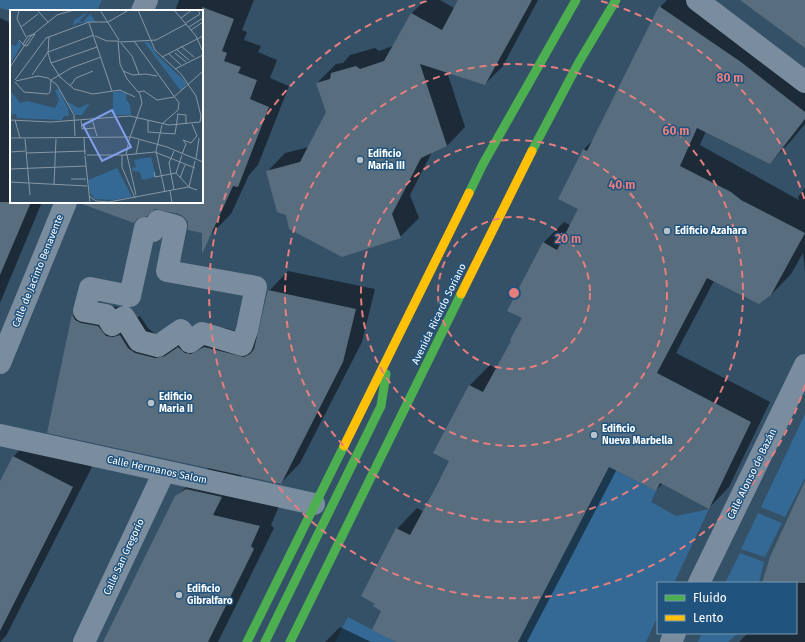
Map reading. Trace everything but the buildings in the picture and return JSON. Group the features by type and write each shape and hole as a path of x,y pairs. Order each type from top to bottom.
{"main road":[{"path":"247,642 483,164 553,38 576,0"},
{"name":"Avenida Ricardo Soriano","path":"290,642 513,188 579,62 616,0"},
{"path":"265,642 381,406 389,353"}],"street":[{"path":"142,10 147,0"},
{"path":"696,0 805,82"},
{"name":"Calle de Jacinto Benavente","path":"0,363 66,203"},
{"path":"158,221 176,226 167,271 256,287 247,330 242,345 202,333 190,342 181,330 158,346 139,341 124,317 112,325 106,315 84,311 90,288 130,296 146,228 154,231 158,221"},
{"name":"Calle Alonso de Bazán","path":"699,582 805,365"},
{"name":"Calle Hermanos Salom","path":"0,435 314,504"},
{"name":"Calle San Gregorio","path":"84,642 164,472"}],"shaded area":[{"path":"0,0 102,0 97,10 10,11 0,8"},
{"path":"805,414 805,478 785,517 761,507"},
{"path":"609,467 656,491 651,502 676,516 709,509 674,582 657,582 657,618 646,642 518,642"},
{"path":"758,513 782,523 765,557 741,549"},
{"path":"740,553 764,562 759,582 726,582"},
{"path":"348,617 396,642 335,642"},
{"path":"702,634 737,634 728,642 698,642"}],"traffic: fast":[{"path":"469,193 483,164 576,0"},
{"path":"532,151 579,62 616,0"},
{"path":"290,642 461,294"},
{"path":"265,642 381,406 386,374"},
{"path":"247,642 344,446"}],"traffic: slow":[{"path":"461,294 532,151"},
{"path":"344,446 469,193"}],"place":[{"name":"Edificio Maria III","path":"360,160"},
{"name":"Edificio Azahara","path":"667,231"},
{"name":"Edificio Maria II","path":"151,403"},
{"name":"Edificio Nueva Marbella","path":"594,435"},
{"name":"Edificio Gibralfaro","path":"179,595"}]}
